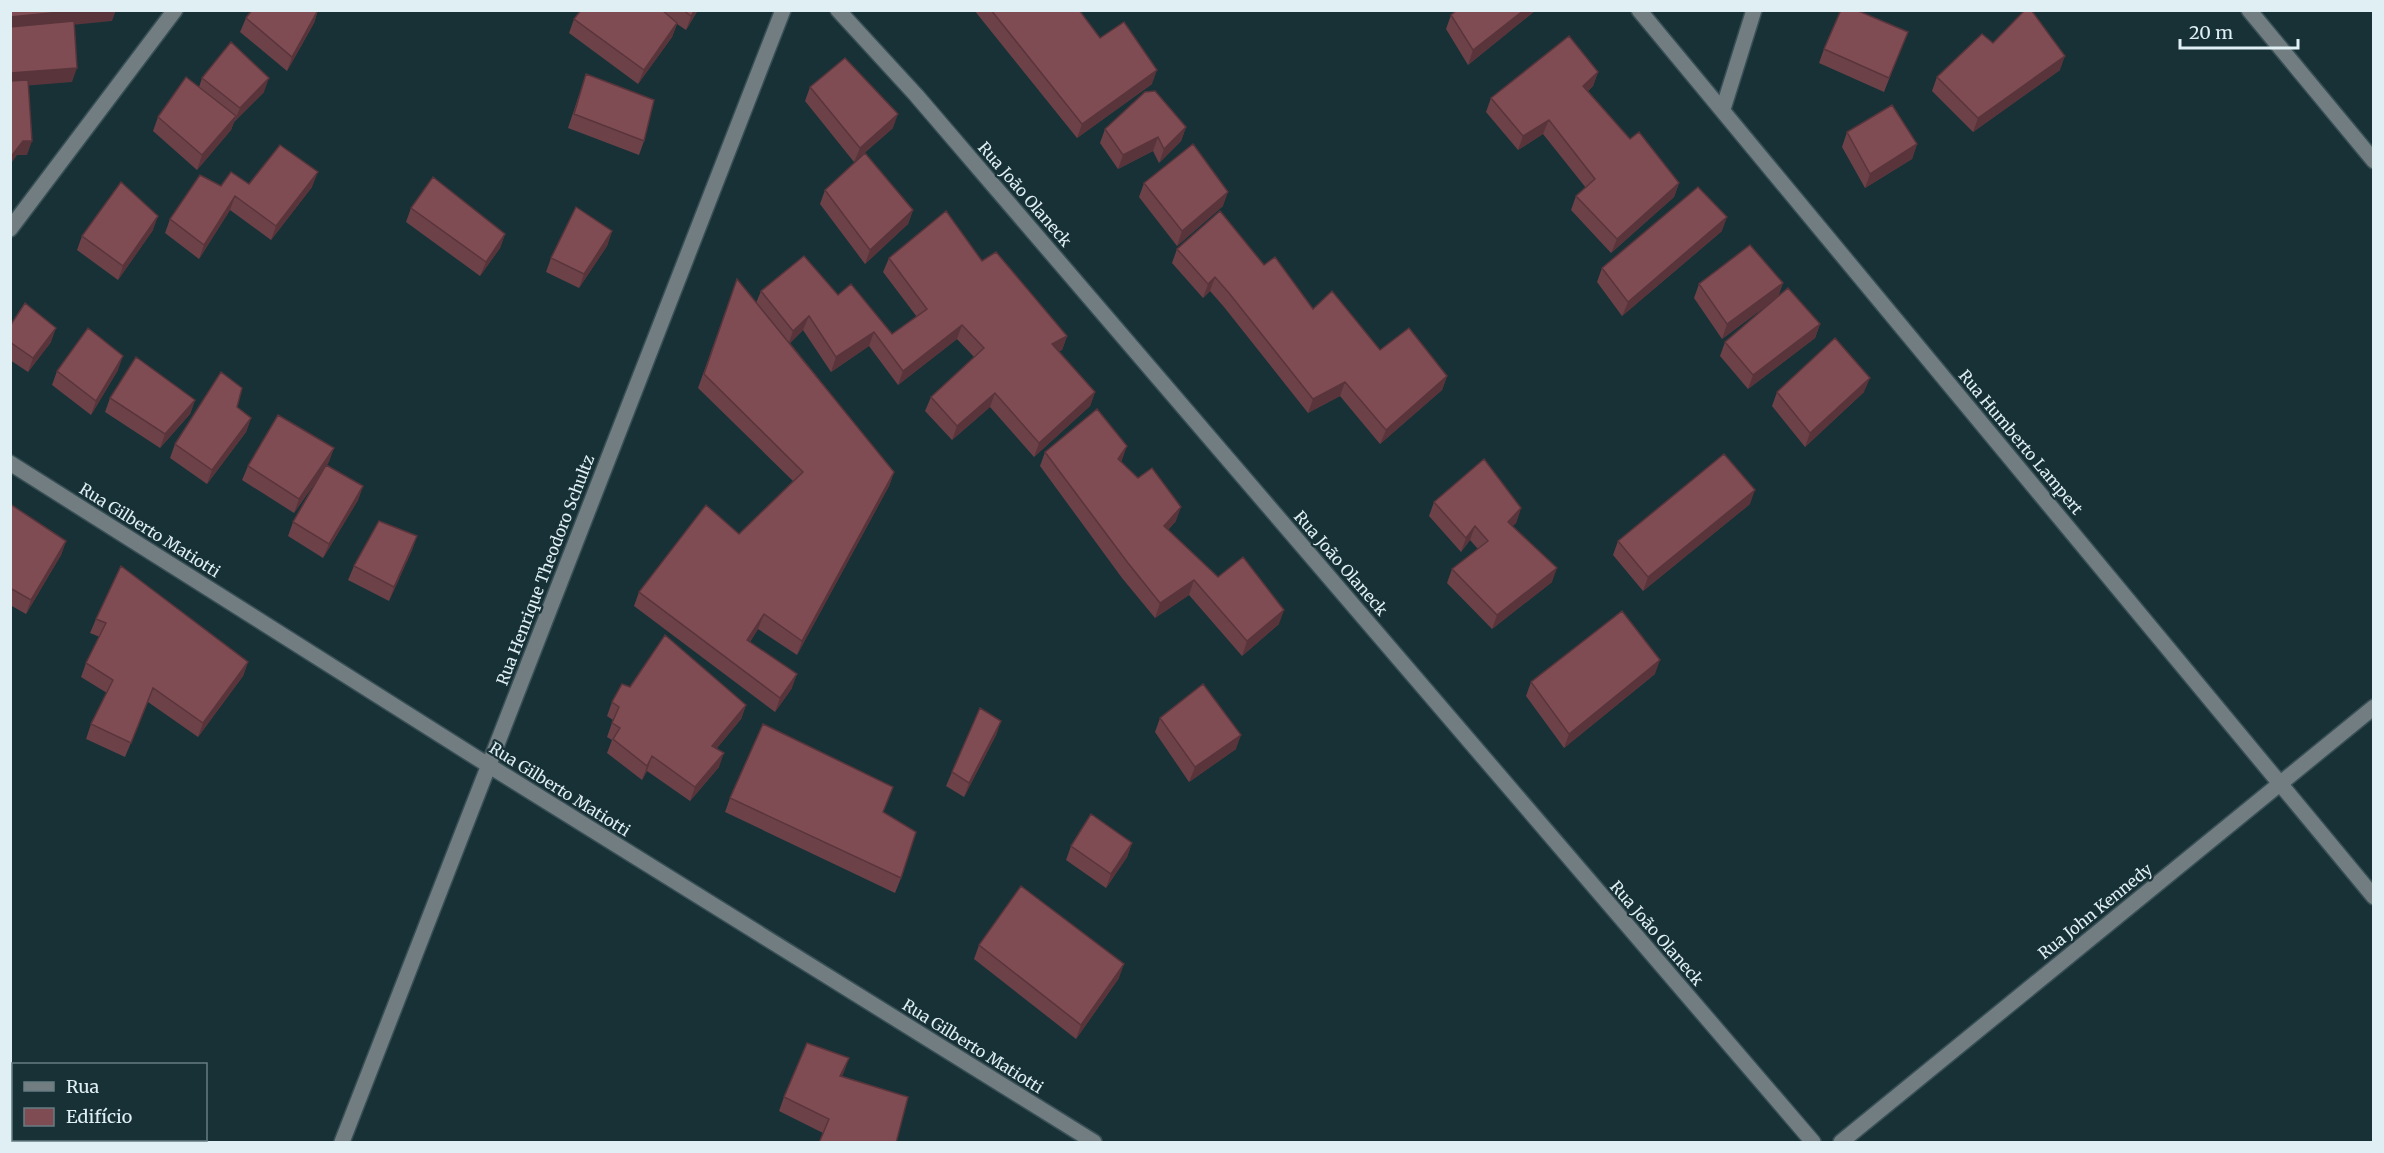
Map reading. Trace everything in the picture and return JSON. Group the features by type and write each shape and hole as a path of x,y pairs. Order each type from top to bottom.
{"street":[{"path":"10,228 175,10"},
{"name":"Rua Henrique Theodoro Schultz","path":"342,1143 783,10"},
{"name":"Rua João Olaneck","path":"838,10 916,95 1813,1143"},
{"name":"Rua Humberto Lampert","path":"1639,10 2373,897"},
{"path":"1723,109 1754,10"},
{"path":"2249,10 2373,161"},
{"name":"Rua Gilberto Matiotti","path":"10,463 488,765 1094,1143"},
{"name":"Rua John Kennedy","path":"1841,1143 2373,707"}],"building":[{"path":"10,10 81,10 10,17"},
{"path":"252,10 318,10 292,57 246,18"},
{"path":"581,10 662,10 677,23 644,70 574,19"},
{"path":"683,10 695,10 691,16"},
{"path":"991,10 1079,10 1100,38 1124,22 1157,70 1082,124"},
{"path":"1457,10 1524,10 1473,50 1451,15"},
{"path":"1841,10 1856,10 1908,32 1889,78 1824,49"},
{"path":"2025,10 2031,10 2065,56 1978,118 1937,77 1982,34 1993,43"},
{"path":"74,21 77,68 10,73 10,27"},
{"path":"1569,36 1598,72 1583,86 1630,139 1639,132 1679,183 1617,239 1576,196 1595,179 1549,120 1523,136 1491,98"},
{"path":"231,42 269,78 240,108 202,78"},
{"path":"845,58 898,114 860,148 810,87"},
{"path":"586,74 654,100 644,141 574,114"},
{"path":"186,77 236,116 202,155 158,117"},
{"path":"28,80 32,141 23,141 10,158 10,81"},
{"path":"1155,91 1186,127 1164,149 1158,137 1123,155 1105,129 1145,92"},
{"path":"1892,105 1917,144 1870,174 1847,132"},
{"path":"1193,144 1228,192 1182,231 1144,183"},
{"path":"280,145 318,172 276,226 235,196 204,245 170,219 200,175 221,186 231,172 249,184"},
{"path":"865,153 913,210 870,250 825,190"},
{"path":"433,177 505,234 486,262 411,208"},
{"path":"121,182 158,216 123,266 82,236"},
{"path":"1698,187 1727,217 1628,302 1602,268"},
{"path":"576,207 612,231 584,274 551,258"},
{"path":"946,211 982,261 996,252 1067,336 1052,344 1095,392 1039,443 995,393 957,426 931,397 984,348 962,325 903,371 874,332 836,357 809,316 793,331 761,291 804,256 838,295 851,284 892,334 927,309 889,258"},
{"path":"1220,211 1264,265 1275,257 1313,309 1332,291 1380,350 1409,328 1447,376 1386,430 1345,382 1313,399 1215,277 1208,284 1177,249"},
{"path":"1750,245 1783,283 1727,324 1699,284"},
{"path":"737,279 894,472 802,641 764,614 747,640 797,674 780,698 639,592 706,505 739,534 803,472 704,374"},
{"path":"1788,288 1820,324 1753,375 1725,342"},
{"path":"25,303 56,328 33,358 10,342 10,326"},
{"path":"88,328 123,356 96,401 57,371"},
{"path":"1835,338 1870,378 1810,433 1777,392"},
{"path":"136,357 195,400 165,434 110,398"},
{"path":"221,372 242,388 237,407 251,418 212,470 175,444"},
{"path":"1097,409 1127,446 1118,459 1138,478 1152,468 1181,507 1164,526 1218,577 1243,557 1284,610 1247,641 1194,580 1160,603 1045,452"},
{"path":"278,415 334,448 299,499 248,466"},
{"path":"1724,454 1755,490 1648,577 1618,541"},
{"path":"1484,459 1521,508 1508,522 1557,568 1497,615 1452,569 1488,541 1475,526 1466,538 1434,502"},
{"path":"326,465 363,486 329,544 293,522"},
{"path":"10,504 66,541 31,600 10,588"},
{"path":"379,521 417,536 394,587 354,566"},
{"path":"121,566 248,662 203,723 153,688 131,743 91,724 113,680 86,663 106,623 96,619"},
{"path":"1622,611 1660,660 1569,734 1531,682"},
{"path":"665,635 746,705 712,746 724,753 695,787 652,756 647,766 613,739 620,728 612,723 619,707 612,702 622,684 630,687"},
{"path":"1203,684 1241,735 1195,767 1160,718"},
{"path":"980,708 1001,721 969,783 952,772"},
{"path":"763,724 893,787 883,812 916,832 901,878 730,798"},
{"path":"1091,814 1132,843 1111,874 1071,846"},
{"path":"1021,886 1124,964 1081,1025 979,945"},
{"path":"807,1043 849,1058 840,1076 908,1097 896,1143 819,1143 829,1119 784,1097"}]}
